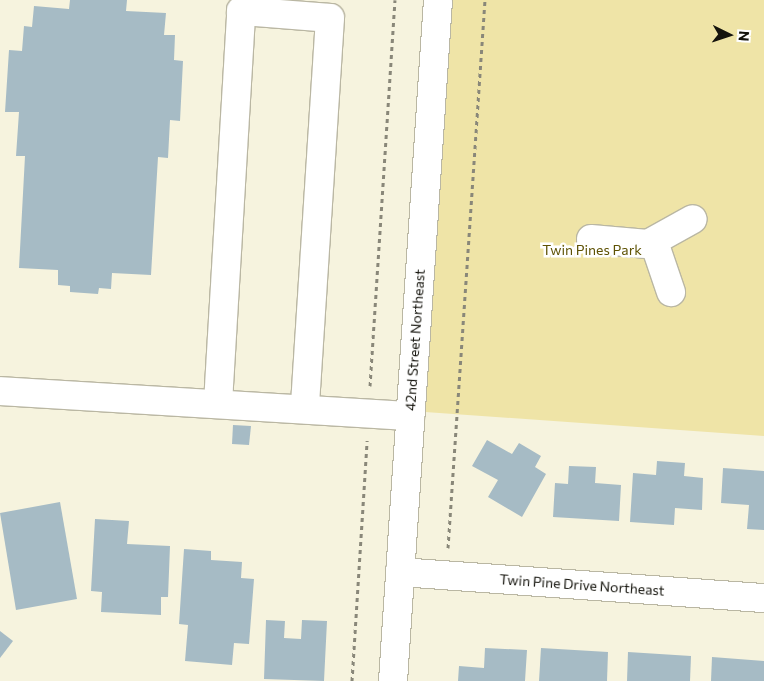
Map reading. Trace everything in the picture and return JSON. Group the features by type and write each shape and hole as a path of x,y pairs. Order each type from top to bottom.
{"main road":[{"name":"42nd Street Northeast","path":"393,681 438,0"},
{"path":"218,403 241,11 330,18 305,409"},
{"path":"591,239 654,242 693,219"},
{"path":"654,242 671,292"},
{"path":"0,391 410,416"},
{"name":"Twin Pine Drive Northeast","path":"400,572 764,598"}],"path":[{"path":"352,681 395,0"},
{"path":"447,558 485,0"}],"green space":[{"name":"Twin Pines Park","path":"438,0 764,0 764,436 411,411"}],"building":[{"path":"70,0 127,0 126,11 166,13 164,35 175,35 174,60 183,61 180,121 170,120 168,158 158,157 151,275 112,273 111,289 99,288 98,294 70,292 70,286 58,285 58,270 19,268 25,156 16,156 19,112 5,112 9,50 22,51 24,26 32,27 34,6 69,9"},
{"path":"233,425 251,426 249,445 232,444"},
{"path":"487,440 512,454 519,443 541,456 535,467 546,474 522,517 488,497 498,480 472,466"},
{"path":"657,461 685,463 684,476 703,478 702,510 675,508 674,525 630,522 633,473 656,475"},
{"path":"569,466 596,467 595,483 621,485 619,521 553,517 555,483 568,484"},
{"path":"723,468 764,471 764,530 747,529 749,505 721,503"},
{"path":"60,502 77,599 16,610 0,513"},
{"path":"95,519 129,521 127,544 170,546 168,597 161,597 161,615 101,612 102,592 91,591"},
{"path":"184,549 211,551 211,560 242,562 241,578 254,579 249,644 234,643 232,665 185,661 188,625 179,624"},
{"path":"266,620 285,621 284,638 301,639 302,620 327,621 324,681 264,679"},
{"path":"0,631 13,641 0,658"},
{"path":"485,648 527,650 525,681 458,681 459,666 484,668"},
{"path":"541,648 608,652 607,681 539,681"},
{"path":"628,652 691,656 690,681 627,681"},
{"path":"712,657 764,661 764,681 711,681"}]}
